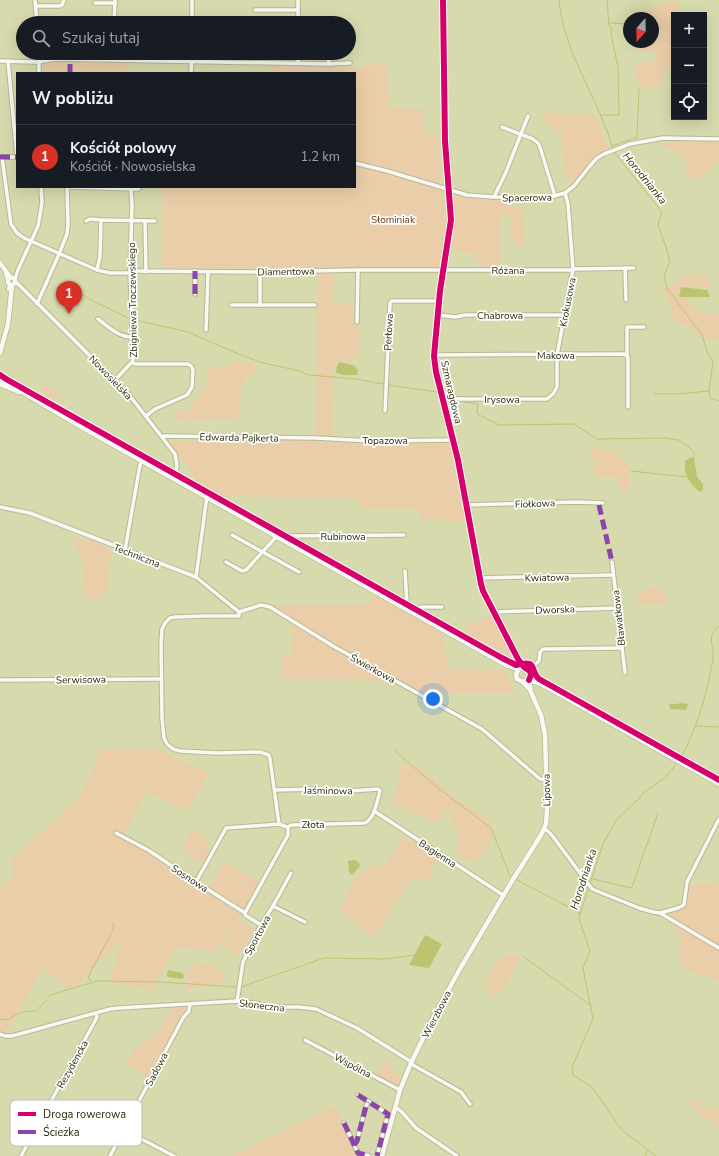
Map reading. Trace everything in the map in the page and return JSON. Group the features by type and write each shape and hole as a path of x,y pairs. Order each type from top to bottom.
{"street":[{"path":"35,0 37,16"},
{"path":"36,6 59,6 62,5 64,0"},
{"path":"192,0 192,16"},
{"path":"298,0 298,16"},
{"name":"Szmaragdowa","path":"443,0 445,141 449,189 450,229 442,271 434,355 442,398 454,440 483,591 517,659 520,670"},
{"path":"95,3 115,2 114,16"},
{"path":"255,10 298,10"},
{"path":"0,61 36,62 48,60"},
{"path":"113,60 329,64 350,63"},
{"path":"329,60 329,64"},
{"path":"8,61 16,146"},
{"path":"39,61 39,72"},
{"path":"191,72 192,62"},
{"path":"494,197 506,172 528,116"},
{"path":"502,127 521,134 539,144 555,196"},
{"name":"Spacerowa","path":"356,163 467,194 494,197 546,198 566,193 574,186 588,167 597,158 636,142 663,138 719,138"},
{"path":"1,157 16,157"},
{"name":"Diamentowa","path":"1,157 11,224 16,233 31,242 97,270 110,273 358,270 442,271"},
{"path":"0,353 8,324 12,281 38,226 41,214 40,188"},
{"path":"37,304 59,254 68,228 67,188"},
{"path":"99,188 139,188"},
{"name":"Zbigniewa Troczewskiego","path":"131,189 132,221 130,272 134,357 132,362"},
{"name":"Krokusowa","path":"557,387 557,355 573,269 566,193"},
{"path":"86,221 90,218 102,220 155,221"},
{"path":"97,270 100,257 102,220"},
{"path":"145,221 146,272"},
{"name":"Nowosielska","path":"0,263 12,281 22,289 130,396 162,437 176,458 177,469 174,478"},
{"path":"625,268 626,300"},
{"name":"Różana","path":"442,271 634,268"},
{"path":"357,322 358,270"},
{"path":"195,272 195,294"},
{"path":"206,330 208,272"},
{"path":"260,272 260,305"},
{"name":"Perłowa","path":"385,411 390,302 439,301"},
{"path":"231,305 315,305"},
{"name":"Chabrowa","path":"437,315 456,317 465,315 564,315"},
{"path":"98,319 119,334 125,337 132,337"},
{"path":"628,407 627,328 644,327"},
{"name":"Makowa","path":"434,355 627,355"},
{"path":"115,380 132,362 135,364 188,364 191,366 193,370 192,387 187,395 155,409 146,416"},
{"path":"0,379 508,665 520,670 529,670 539,661 540,652 543,649 622,648"},
{"path":"0,384 23,393"},
{"name":"Irysowa","path":"442,398 547,399 557,387"},
{"name":"Edwarda Pajkerta","path":"162,437 316,438"},
{"name":"Topazowa","path":"316,438 372,441 454,440"},
{"path":"125,550 140,465 143,460"},
{"path":"207,496 196,578 239,612"},
{"name":"Fiołkowa","path":"466,505 576,502 603,503"},
{"name":"Techniczna","path":"0,507 30,513 196,578"},
{"path":"232,535 299,572"},
{"name":"Rubinowa","path":"284,540 291,536 404,535"},
{"path":"226,562 244,571 278,536"},
{"name":"Bławatkowa","path":"612,562 625,673"},
{"path":"405,571 407,604 405,608"},
{"name":"Kwiatowa","path":"480,578 613,575"},
{"name":"Świerkowa","path":"161,679 162,629 170,618 239,616 239,612 262,604 270,607 333,646 482,729 540,779 546,780"},
{"path":"414,613 416,609 422,607 442,607"},
{"name":"Dworska","path":"494,612 617,608"},
{"path":"508,665 517,659"},
{"name":"Lipowa","path":"512,881 544,828 547,810 545,742 541,715 531,692 523,682 517,679 520,670"},
{"name":"Lipowa","path":"529,670 531,692"},
{"path":"523,682 530,678 540,683 719,784"},
{"path":"161,679 162,718 164,738 167,744 173,749 189,753 260,752 269,755 279,824"},
{"name":"Serwisowa","path":"0,680 161,679"},
{"path":"531,692 534,686 540,683"},
{"name":"Jaśminowa","path":"275,790 317,789 336,792 378,789 380,792"},
{"name":"Złota","path":"196,882 226,828 279,824 287,827 292,824 361,824 370,820 380,792"},
{"name":"Bagienna","path":"374,811 503,895"},
{"path":"660,913 684,905 687,882 719,819"},
{"path":"245,913 289,832 287,827"},
{"path":"544,828 551,834 589,887 639,908 660,913 719,948"},
{"name":"Sosnowa","path":"116,833 148,850 261,925"},
{"path":"273,906 290,872"},
{"name":"Wierzbowa","path":"382,1156 390,1114 395,1107 411,1063 442,1001 512,881"},
{"name":"Sportowa","path":"237,1001 243,962 261,925 273,906 305,922"},
{"name":"Słoneczna","path":"0,1034 12,1036 119,1008 237,1001 273,1007 299,1007 316,1010 357,1028 411,1063 461,1092 470,1104"},
{"name":"Sadowa","path":"140,1100 183,1018 189,1011 190,1004"},
{"name":"Rezydencka","path":"52,1100 95,1021 97,1017 96,1013"},
{"name":"Wspólna","path":"305,1040 400,1090"},
{"path":"358,1095 390,1114 377,1156"},
{"path":"354,1145 358,1141 368,1102"},
{"path":"395,1107 401,1111 416,1128 457,1156"},
{"path":"344,1123 358,1153 370,1156"},
{"path":"142,1139 174,1156"},
{"name":"Rezydencka","path":"21,1156 26,1146"},
{"name":"Sadowa","path":"110,1156 115,1146"}],"green space":[{"path":"679,0 680,6 679,12 671,12 671,67 665,74 659,88 641,88 635,73 634,65 655,59 655,51 637,51 634,48 659,48 659,12 649,12 651,7 654,8 664,2"},
{"path":"44,63 128,63 128,72 43,72"},
{"name":"Słominiak","path":"365,63 388,66 390,108 424,109 424,134 439,135 442,202 453,201 453,192 483,199 498,199 522,209 524,239 520,248 514,243 511,217 508,214 504,214 501,217 500,263 492,269 482,268 474,254 445,249 441,269 334,268 334,303 353,303 354,327 359,328 359,359 334,362 333,441 450,443 466,521 419,520 419,509 364,509 353,498 218,496 203,489 169,441 316,438 318,269 162,268 162,188 356,188 356,72 271,72 272,66 364,68"},
{"path":"591,113 599,122 608,149 598,155 587,166 578,179 568,182 561,144 561,132 549,128 541,114"},
{"path":"719,141 719,160 708,171 691,182 682,153 655,143"},
{"path":"693,274 710,276 710,287 693,286 676,292 696,308 700,314 719,314 719,340 702,340 688,325 678,324 674,317 663,288"},
{"path":"238,361 247,361 260,367 245,378 240,393 241,403 238,419 198,420 186,422 172,416 178,410 190,409 207,387 209,367 223,367"},
{"path":"43,384 57,392 53,399 39,391"},
{"path":"593,448 606,449 616,452 622,462 629,462 629,490 619,492 618,477 594,476 594,461 591,454"},
{"path":"73,539 92,541 111,549 108,587 103,598 84,599 82,592 84,574 83,566"},
{"path":"653,588 662,589 666,594 667,603 638,603 638,593"},
{"path":"375,594 443,634 450,670 506,670 515,693 424,693 388,673 381,681 281,678 281,655 292,655 292,624 265,607 272,605 366,605"},
{"path":"491,615 512,654 507,658 463,634 472,618 476,623"},
{"path":"100,750 160,750 208,773 188,811 146,791 122,838 208,891 225,861 231,866 260,881 240,918 213,951 174,948 153,990 109,982 123,938 71,990 43,967 6,1034 0,1031 0,885 13,878 12,858 80,798"},
{"path":"406,762 428,774 453,797 480,813 490,822 493,834 492,840 481,856 470,861 459,857 456,854 457,841 455,825 447,809 444,810 440,822 436,822 396,804 393,801 403,766"},
{"path":"193,830 203,835 208,844 209,854 202,863 195,861 186,854 186,841"},
{"path":"403,836 437,855 429,882 412,878 373,937 341,912 354,878 373,864 384,868"},
{"path":"719,882 719,981 681,968 681,934 676,931 681,923 665,913 686,908 687,890 691,885"},
{"path":"240,920 255,930 236,956 221,945"},
{"path":"511,955 520,956 520,960 502,990 494,996 491,995 483,986 487,981 491,970 496,962"},
{"path":"210,964 224,970 225,982 202,988 185,989 187,972 195,966"},
{"path":"172,1007 187,1008 150,1077 126,1064 136,1046 139,1047 144,1040 151,1041 155,1034 158,1035"},
{"path":"385,1061 393,1065 391,1070 401,1075 397,1085 377,1075"},
{"path":"694,1099 708,1111 714,1106 718,1108 719,1125 697,1113 688,1101"},
{"path":"335,1106 357,1156 232,1156"}],"shaded area":[{"path":"681,287 707,290 710,297 679,297"},
{"path":"340,362 355,366 358,371 357,375 344,375 336,373 337,365"},
{"path":"691,457 694,458 697,477 703,484 703,490 700,492 693,486 686,474 685,461"},
{"path":"669,704 688,704 686,710 670,709"},
{"path":"355,860 360,866 352,875 349,872 348,861"},
{"path":"425,935 442,944 429,968 409,965"},
{"path":"169,970 183,973 184,977 182,979 167,977"}],"waterway":[{"name":"Horodnianka","path":"559,0 561,17 571,49 599,111 613,149"},
{"path":"601,115 619,115 618,67 611,34 612,28 609,26 607,0"},
{"path":"610,23 623,24"},
{"path":"612,146 637,137 639,88"},
{"name":"Horodnianka","path":"614,152 662,212 658,225 670,262 664,276 667,288 702,335 707,352 713,362 709,391 710,398 719,401"},
{"path":"70,285 75,288"},
{"path":"77,290 89,299 128,318"},
{"path":"135,320 188,332 243,356 263,363 296,370 309,375 356,379 383,384"},
{"path":"388,385 437,392"},
{"path":"654,394 709,391"},
{"path":"464,402 478,404 477,414 499,425 574,424 597,439 665,438 679,440 690,448 694,453 694,458"},
{"path":"631,471 687,477"},
{"name":"Horodnianka","path":"680,759 701,711 713,659 711,638 712,634 719,626"},
{"path":"696,726 719,727"},
{"path":"395,751 437,787 491,828 510,876"},
{"name":"Horodnianka","path":"590,884 603,844 617,819 638,800 643,793 666,777 678,762"},
{"path":"593,879 632,887 658,813"},
{"path":"517,880 580,913"},
{"name":"Horodnianka","path":"589,887 579,917 590,951 583,968 593,1019 572,1067 573,1075 592,1087 622,1130 656,1156"},
{"path":"91,981 88,977 114,928 113,923"},
{"path":"241,987 324,958 387,959 414,955"},
{"path":"524,957 590,1005"},
{"path":"48,998 50,995 97,981 162,982 237,987"},
{"path":"0,1019 8,1020 21,1013 36,1011 47,1000"},
{"name":"Horodnianka","path":"644,1156 648,1150"}],"marked path":[{"path":"70,64 70,72"},
{"path":"0,157 16,157"},
{"path":"195,271 195,294"},
{"path":"599,505 612,562"},
{"path":"358,1095 388,1114 377,1156"},
{"path":"354,1145 357,1141 368,1102"},
{"path":"344,1123 358,1153 369,1156"}],"cycle path":[{"path":"443,0 445,141 451,220 440,291 434,356 436,372 458,460 483,591 518,659 524,667 530,671 531,675 529,680"},
{"path":"0,375 502,658 516,665 531,665 534,673 539,679 719,780"}],"place":[{"name":"Kościół polowy","path":"69,314"}]}
